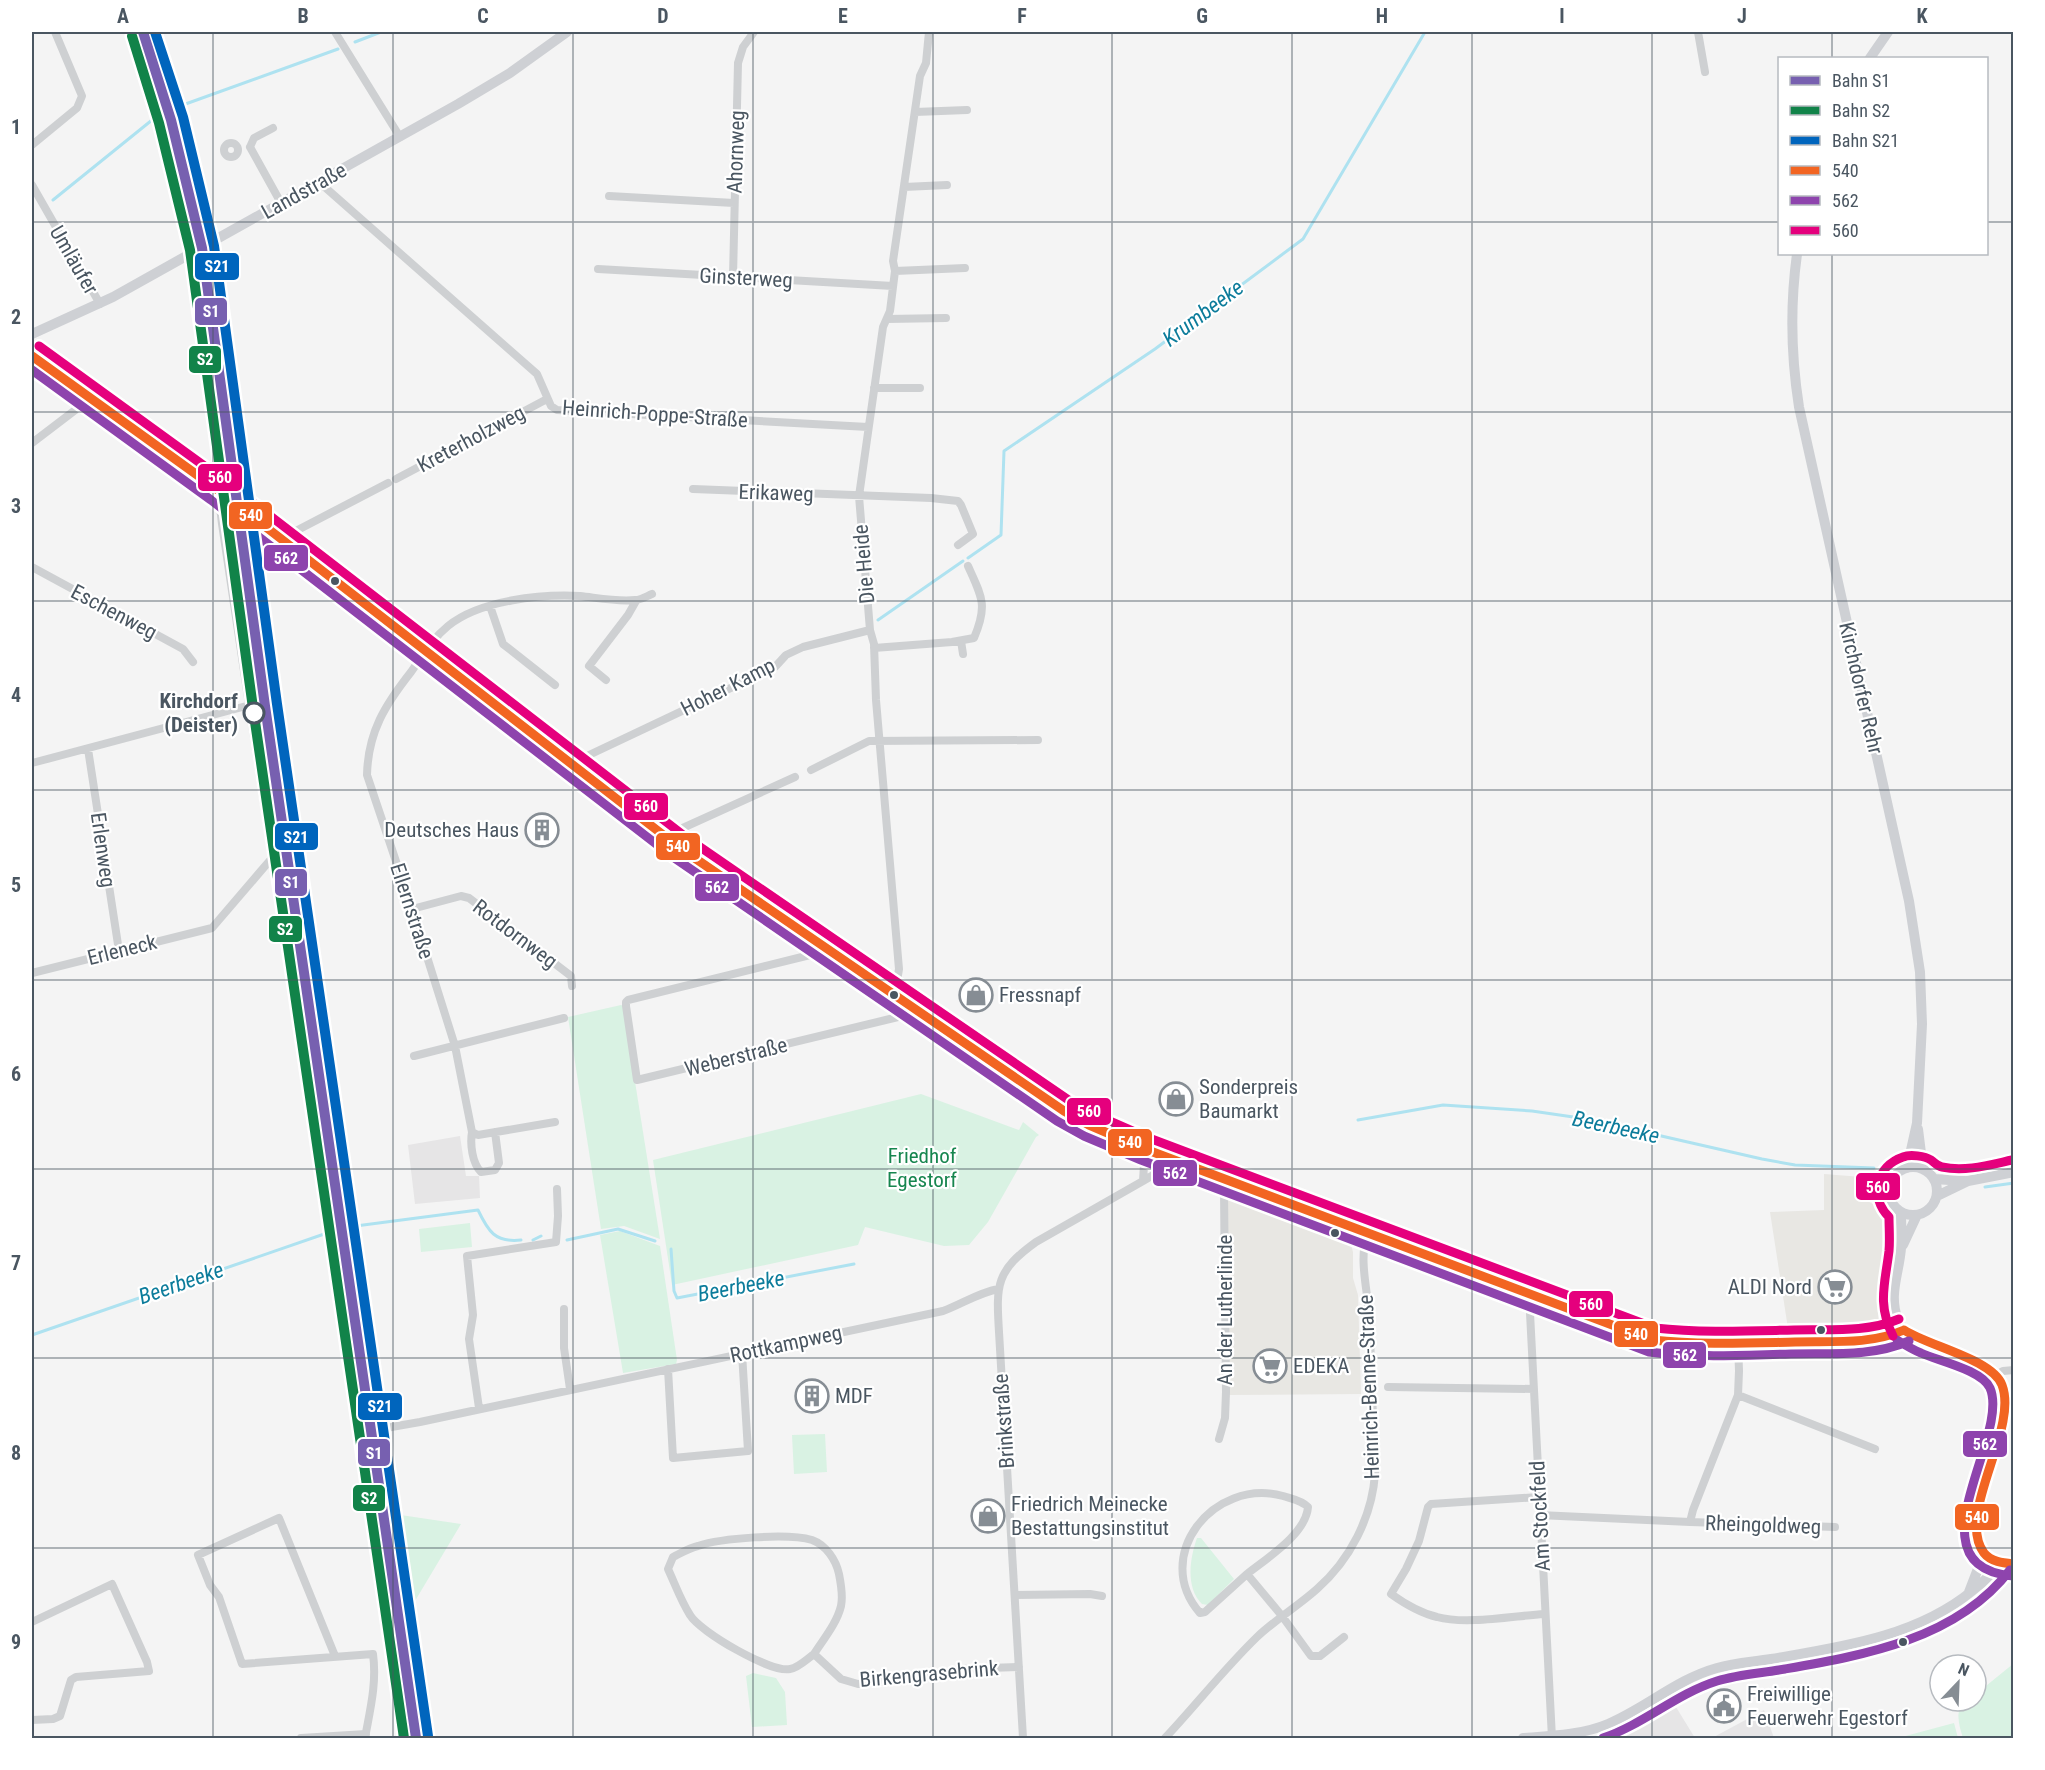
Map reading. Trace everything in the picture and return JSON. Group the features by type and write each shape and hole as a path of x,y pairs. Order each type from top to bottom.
{"main road":[{"name":"Landstraße","path":"32,334 100,304 400,137 510,73 567,32"},
{"path":"1871,57 1888,32"},
{"name":"Kirchdorfer Rehr","path":"1797,255 1792,293 1791,331 1793,370 1799,407 1916,940 1922,1024 1917,1123 1907,1168"},
{"path":"32,356 218,490 665,836 1074,1117 1145,1149 1652,1340 1682,1344 1881,1339 1894,1336 1904,1330"},
{"name":"Kirchdorfer Rehr","path":"1917,1123 1923,1169"},
{"path":"1937,1196 1934,1179 1923,1169 1907,1168 1893,1178 1889,1189 1891,1202 1901,1212 1917,1215 1930,1209 1937,1196 1968,1181 2013,1172"},
{"path":"1934,1179 1968,1181"},
{"path":"1901,1212 1901,1250 1893,1296 1896,1313 1904,1330 1925,1343 1974,1361 1996,1375 2002,1385 2005,1400 1977,1526 1981,1548 1969,1594"},
{"path":"1901,1250 1917,1215"},
{"path":"1981,1548 2001,1563 2013,1563"},
{"path":"1523,1738 1551,1737 1593,1729 1610,1723 1671,1688 1697,1675 1719,1668 1834,1648 1878,1637 1941,1613 1969,1594 2001,1563"}],"street":[{"path":"32,145 77,108 82,96 55,32"},
{"path":"335,32 400,137"},
{"name":"Ahornweg","path":"733,277 738,63 743,47 754,32"},
{"name":"Die Heide","path":"888,991 899,969 874,648 870,630 859,496 883,327 887,319 893,286 895,271 893,261 920,76 926,63 929,32"},
{"path":"1698,32 1705,72"},
{"path":"915,112 967,110"},
{"path":"250,147 254,138 273,128"},
{"path":"238,150 250,147"},
{"path":"250,147 281,203"},
{"name":"Heinrich-Poppe-Straße","path":"319,182 537,374 550,406 557,410 868,427"},
{"name":"Umläufer","path":"32,185 100,304"},
{"path":"904,187 947,186"},
{"path":"609,196 734,204"},
{"path":"895,271 965,268"},
{"name":"Ginsterweg","path":"598,269 893,286"},
{"path":"887,319 946,318"},
{"path":"874,388 920,388"},
{"path":"32,443 91,398"},
{"name":"Kreterholzweg","path":"284,541 290,534 547,399"},
{"name":"Erikaweg","path":"693,489 958,501 973,534 958,545"},
{"path":"32,761 88,749 250,705 218,490"},
{"path":"874,648 974,638 982,619 983,607 980,592 968,566"},
{"name":"Eschenweg","path":"32,567 183,649 193,662"},
{"path":"606,680 589,666 628,615 636,600 652,594"},
{"name":"Ellernstraße","path":"495,1132 499,1163 495,1170 481,1172 475,1166 472,1132 455,1046 367,775 372,736 381,716 425,649 449,624 490,606 522,598 549,595 636,600"},
{"path":"490,606 503,644 555,685"},
{"name":"Hoher Kamp","path":"589,755 775,667 786,655 803,647 870,630"},
{"path":"961,640 963,654"},
{"name":"Erleneck","path":"32,973 212,928 272,858 250,705"},
{"path":"811,770 869,741 1038,740"},
{"name":"Erlenweg","path":"88,749 119,951"},
{"path":"665,836 795,777"},
{"name":"Rotdornweg","path":"412,909 461,896 469,898 571,976 572,987"},
{"name":"Weberstraße","path":"824,947 810,955 628,1000 626,1006 637,1080 898,1017 912,1007"},
{"path":"414,1056 564,1018"},
{"path":"472,1132 478,1135 555,1122"},
{"path":"1143,1181 1145,1149"},
{"name":"Brinkstraße","path":"1023,1738 998,1313 998,1289 1002,1274 1023,1251 1036,1242 1177,1161"},
{"name":"An der Lutherlinde","path":"1219,1439 1225,1418 1226,1392 1224,1190 1227,1180"},
{"path":"479,1408 469,1339 473,1315 467,1256 556,1242 557,1189"},
{"name":"Heinrich-Benne-Straße","path":"1166,1738 1258,1636 1318,1588 1335,1571 1349,1553 1360,1532 1369,1508 1375,1471 1370,1328 1363,1272 1367,1233"},
{"name":"Rottkampweg","path":"363,1432 420,1422 943,1311 983,1292 998,1289"},
{"name":"Am Stockfeld","path":"1534,1297 1530,1313 1551,1737"},
{"path":"564,1309 564,1348 570,1389"},
{"path":"1690,1522 1738,1395 1740,1371 1738,1343"},
{"path":"668,1369 673,1458 748,1451 742,1353"},
{"path":"1996,1375 2013,1370"},
{"path":"1388,1387 1534,1389"},
{"path":"1738,1395 1875,1449"},
{"path":"1258,1493 1304,1502 1308,1507 1307,1514 1297,1531 1286,1543 1247,1574 1205,1612 1200,1612 1191,1602 1185,1586 1183,1566 1186,1548 1194,1530 1205,1515 1218,1504 1238,1496 1258,1493"},
{"path":"1539,1497 1431,1504 1428,1507 1419,1540 1406,1569 1391,1594 1408,1605 1439,1618 1465,1620 1544,1614"},
{"name":"Rheingoldweg","path":"1539,1515 1835,1527"},
{"path":"301,1738 365,1736 369,1725 375,1675 373,1654 242,1664 222,1605 210,1585 198,1555 279,1518 335,1656"},
{"path":"742,1539 803,1539 813,1541 828,1551 837,1566 841,1584 841,1606 814,1654 792,1669 778,1669 748,1656 702,1628 690,1617 668,1569 673,1557 699,1545 742,1539"},
{"path":"1247,1574 1311,1656 1320,1656 1344,1637"},
{"path":"32,1622 112,1584 149,1671 75,1677 70,1680 60,1716 53,1719 32,1720"},
{"path":"1015,1595 1090,1594 1102,1596"},
{"name":"Birkengrasebrink","path":"814,1654 841,1678 858,1684 925,1678 959,1669 1019,1667"}],"shaded area":[{"path":"460,1136 466,1176 479,1176 480,1198 415,1204 408,1145"},
{"path":"1824,1174 1862,1177 1862,1198 1873,1204 1885,1221 1887,1237 1879,1293 1878,1330 1789,1335 1770,1212 1824,1210"},
{"path":"1231,1192 1344,1235 1350,1241 1353,1252 1353,1278 1358,1295 1361,1394 1228,1395 1226,1194"},
{"path":"1676,1707 1695,1738 1601,1738 1621,1735"},
{"path":"1764,1710 1774,1738 1712,1738"}],"green space":[{"path":"623,1006 660,1239 624,1226 601,1229 568,1017"},
{"name":"Friedhof Egestorf","path":"921,1094 1019,1130 1023,1122 1039,1135 988,1222 969,1245 944,1246 865,1227 858,1245 672,1285 653,1160"},
{"path":"470,1223 472,1247 421,1252 419,1229"},
{"path":"620,1231 660,1246 676,1364 623,1373 600,1235"},
{"path":"825,1434 827,1472 794,1474 792,1435"},
{"path":"394,1514 461,1524 409,1611 406,1605"},
{"path":"1197,1538 1201,1538 1234,1579 1208,1605 1202,1604 1197,1597 1191,1581 1192,1554"},
{"path":"2013,1664 2013,1738 1963,1738 1959,1713 1988,1713 1988,1684"},
{"path":"753,1673 776,1678 785,1692 787,1725 752,1727 746,1676"},
{"path":"1954,1723 1958,1738 1898,1738"}],"waterway":[{"path":"355,42 381,32"},
{"name":"Krumbeeke","path":"968,558 1001,535 1004,451 1155,349 1303,239 1425,32"},
{"path":"180,106 338,49"},
{"path":"53,200 157,116"},
{"name":"Krumbeeke","path":"878,620 963,561"},
{"name":"Beerbeeke","path":"1358,1120 1443,1105 1532,1111 1587,1119 1795,1165 1874,1168"},
{"name":"Beerbeeke","path":"1934,1168 1954,1168 1959,1171"},
{"name":"Beerbeeke","path":"1985,1187 2014,1183"},
{"name":"Beerbeeke","path":"348,1227 478,1210 485,1224 494,1234 505,1240 521,1240"},
{"name":"Beerbeeke","path":"567,1240 618,1229 655,1241"},
{"name":"Beerbeeke","path":"32,1335 330,1232"},
{"name":"Beerbeeke","path":"533,1240 541,1236"},
{"name":"Beerbeeke","path":"671,1249 674,1291 677,1298 854,1264"}],"rail line":[{"name":"S1","path":"143,32 171,120 202,248 265,706 416,1738"},
{"name":"S21","path":"155,32 183,117 214,246 277,704 428,1736"},
{"name":"S2","path":"132,36 159,123 190,250 253,708 404,1738"}],"transit line":[{"name":"560","path":"39,346 225,481 687,838 1070,1101 1094,1114 1149,1138 1655,1328 1690,1331 1847,1329 1874,1326 1899,1319"},
{"name":"540","path":"32,356 218,490 680,848 1064,1111 1089,1125 1145,1149 1652,1340 1688,1343 1850,1341 1878,1338 1904,1330"},
{"name":"562","path":"32,370 211,500 673,857 1057,1121 1084,1136 1141,1160 1649,1352 1702,1356 1851,1353 1881,1350 1909,1341"},
{"name":"560","path":"1893,1336 1888,1325 1884,1304 1884,1284 1889,1251 1889,1217 1879,1200 1878,1183 1881,1175 1894,1161 1909,1156 1925,1157 1942,1167 1959,1169 2012,1160"},
{"name":"540","path":"1904,1330 1973,1360 1996,1376 2002,1385 2005,1404 2002,1425 1981,1495 1977,1517 1977,1536 1987,1556 1998,1562 2014,1564"},
{"name":"562","path":"1897,1340 1918,1352 1969,1371 1990,1388 1993,1409 1988,1436 1970,1496 1965,1525 1968,1549 1982,1567 2013,1576"},
{"name":"562","path":"1603,1738 1632,1725 1688,1693 1717,1681 1846,1657 1908,1640 1964,1613 2010,1570"}],"place":[{"name":"Kirchdorf (Deister)","path":"254,713"},
{"name":"Deutsches Haus","path":"542,830"},
{"name":"Fressnapf","path":"976,995"},
{"name":"Sonderpreis Baumarkt","path":"1176,1099"},
{"name":"ALDI Nord","path":"1835,1287"},
{"name":"EDEKA","path":"1270,1366"},
{"name":"MDF","path":"812,1396"},
{"name":"Friedrich Meinecke Bestattungsinstitut","path":"988,1516"},
{"name":"Freiwillige Feuerwehr Egestorf","path":"1724,1706"}]}
